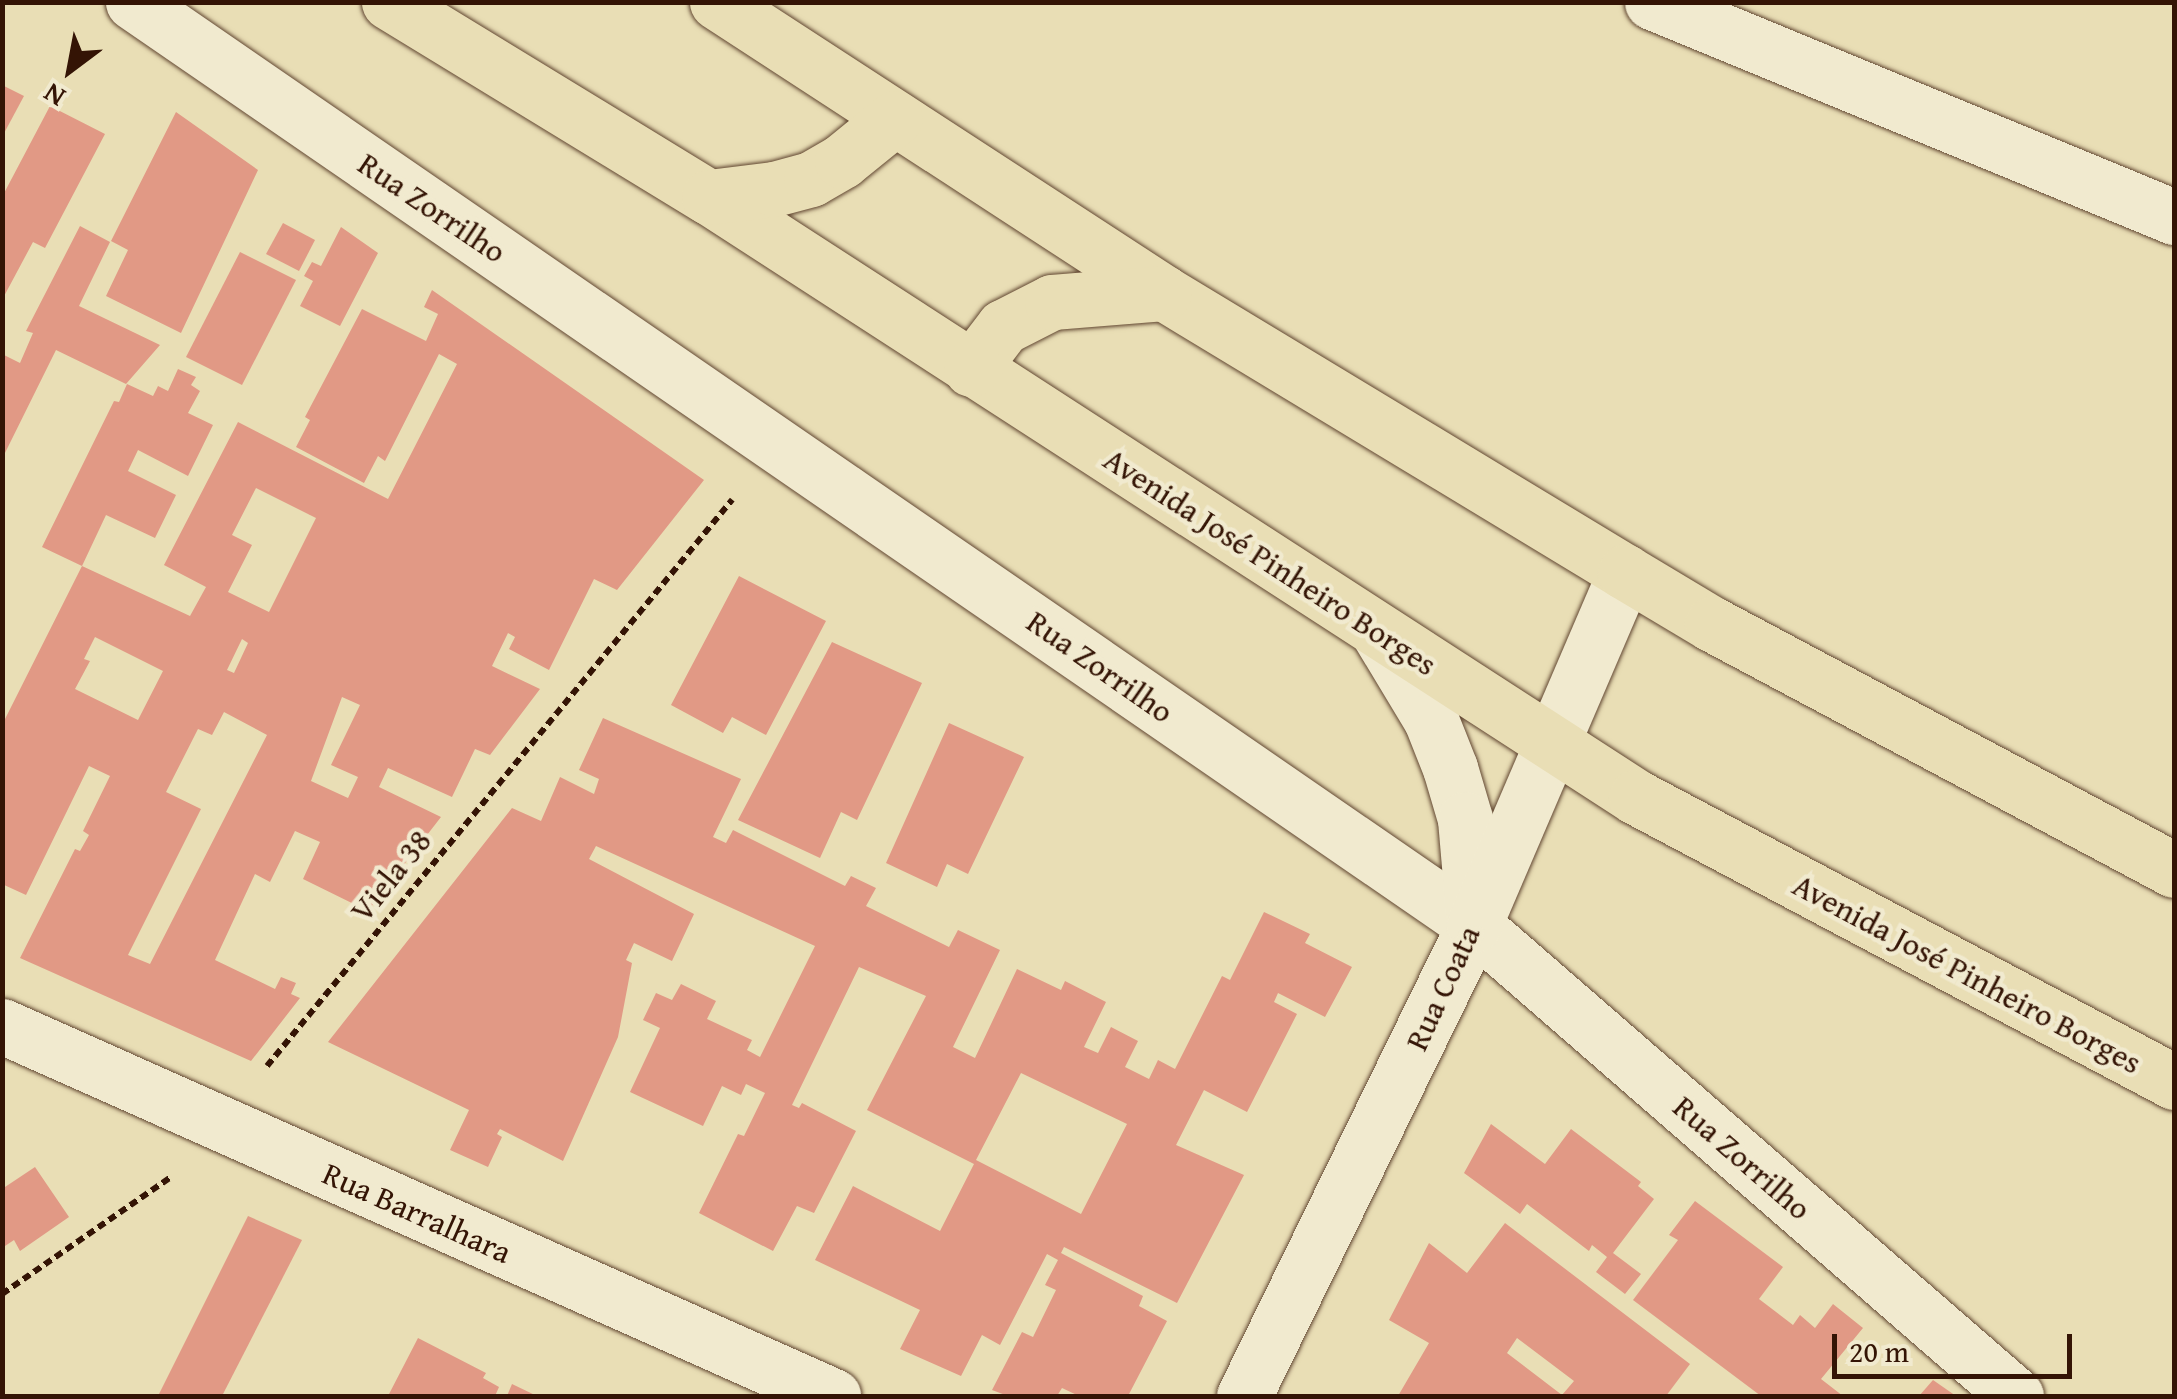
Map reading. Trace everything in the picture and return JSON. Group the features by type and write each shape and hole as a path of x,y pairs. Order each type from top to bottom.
{"main road":[{"name":"Avenida José Pinheiro Borges","path":"389,2 709,197 1548,743 1816,894 2174,1082"},
{"path":"717,2 1164,293 1712,624 2174,870"},
{"path":"709,197 774,189 811,179 842,161 896,118"},
{"path":"971,368 1003,327 1052,302 1164,293"}],"street":[{"name":"Rua Zorrilho","path":"133,2 1474,925 2016,1396"},
{"path":"1652,2 2174,217"},
{"name":"Rua Coata","path":"1244,1396 1474,925 1548,743 1625,572"},
{"path":"1378,632 1431,720 1450,768 1464,819 1474,925"},
{"name":"Rua Barralhara","path":"2,1026 833,1396"}],"path":[{"name":"Viela 38","path":"2,1294 179,1172 778,445"}],"building":[{"path":"2,85 24,96 2,137"},
{"path":"50,106 105,134 45,248 33,242 2,300 2,197"},
{"path":"176,112 258,170 181,333 106,296 128,250 111,241"},
{"path":"283,223 315,240 299,271 266,254"},
{"path":"80,226 110,242 79,306 160,345 126,384 56,350 2,459 2,354 20,363 33,333 26,331"},
{"path":"341,227 378,253 340,326 300,306 313,281 304,276 312,262 321,266"},
{"path":"240,252 296,280 242,385 186,357"},
{"path":"432,290 704,480 617,590 594,579 549,670 509,649 515,637 508,633 492,666 540,689 490,755 475,749 452,797 388,768 379,787 441,817 368,911 303,879 320,842 295,831 270,882 255,874 215,960 275,989 281,977 296,983 291,994 300,998 251,1061 20,958 75,849 80,851 89,835 83,831 110,776 89,766 26,895 2,884 2,725 82,566 190,616 206,587 164,565 238,422 388,499 457,364 439,354 385,461 378,456 364,483 296,447 310,420 305,417 362,309 426,341 438,314 424,307","holes":["256,488 316,518 269,612 228,592 252,545 232,535","95,637 163,671 138,720 75,689 90,661 84,659","242,639 248,643 234,673 227,670","342,697 360,705 331,765 358,777 348,798 311,781","224,712 267,735 150,964 128,955 201,809 166,792 198,729 212,735"]},
{"path":"178,369 196,377 191,385 200,391 188,413 213,425 188,476 138,450 128,471 176,495 155,538 106,515 82,566 42,547 114,401 119,402 127,384 153,396 158,386 168,391"},
{"path":"739,576 826,621 766,735 732,717 723,733 671,705"},
{"path":"832,642 922,683 857,820 841,812 820,858 738,820"},
{"path":"603,718 741,779 713,837 726,843 733,830 845,886 851,876 876,888 866,906 949,947 958,930 1000,950 953,1047 975,1058 1017,969 1061,990 1065,981 1106,1002 1084,1047 1098,1053 1111,1027 1138,1041 1125,1067 1149,1079 1158,1060 1175,1069 1222,976 1230,980 1264,912 1310,934 1305,943 1352,967 1325,1017 1278,993 1274,1002 1297,1014 1247,1112 1204,1090 1176,1145 1244,1175 1177,1303 1064,1247 1061,1253 1143,1296 1139,1306 1167,1321 1128,1396 1079,1396 1062,1388 1057,1396 1008,1396 992,1390 1022,1332 1033,1337 1056,1290 1045,1285 1058,1260 1047,1254 1000,1345 982,1335 961,1376 900,1349 920,1310 815,1260 853,1186 940,1231 974,1164 867,1110 926,996 859,967 792,1105 799,1108 802,1103 856,1131 814,1213 797,1206 773,1251 699,1213 738,1134 744,1136 765,1093 746,1084 741,1095 722,1086 703,1126 630,1092 660,1028 643,1020 656,993 672,1000 681,984 716,1001 707,1019 752,1040 747,1050 760,1057 815,946 596,846 589,859 694,914 672,961 634,943 626,960 632,963 618,1037 563,1161 500,1129 497,1134 502,1137 488,1167 450,1150 469,1110 328,1042 512,808 541,821 560,777 594,794 599,779 579,770","holes":["1021,1073 1127,1124 1081,1214 976,1160"]},
{"path":"949,723 1024,757 968,874 947,864 937,887 886,863"},
{"path":"1491,1124 1545,1164 1571,1129 1641,1182 1638,1186 1654,1199 1613,1253 1641,1274 1625,1294 1596,1272 1607,1257 1592,1245 1589,1251 1527,1204 1520,1214 1464,1173"},
{"path":"35,1167 69,1217 20,1251 14,1240 2,1248 2,1189"},
{"path":"1695,1201 1783,1267 1759,1299 1793,1325 1800,1315 1815,1328 1833,1304 1863,1328 1821,1379 1843,1396 1761,1396 1633,1300 1678,1240 1669,1235"},
{"path":"248,1216 302,1240 222,1396 158,1396"},
{"path":"1505,1223 1690,1364 1666,1396 1398,1396 1429,1343 1389,1320 1429,1243 1467,1273","holes":["1517,1338 1574,1381 1562,1395 1507,1353"]},
{"path":"418,1338 486,1373 483,1378 499,1387 495,1396 388,1396"},
{"path":"1933,1380 1956,1396 1919,1396"},
{"path":"512,1384 537,1396 507,1396"}]}
